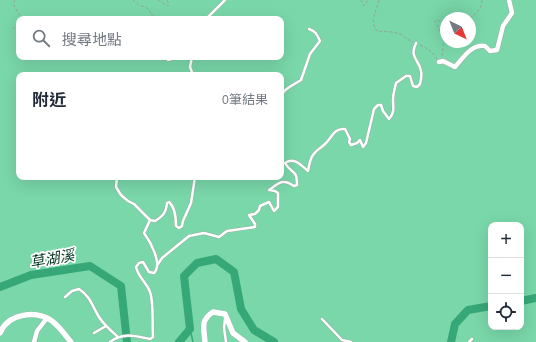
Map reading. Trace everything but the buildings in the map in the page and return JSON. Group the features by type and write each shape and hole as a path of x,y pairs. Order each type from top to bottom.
{"street":[{"path":"438,62 443,61 455,67 462,56 479,46 484,46 490,51 497,50 503,26 512,12 509,0"},
{"path":"205,342 204,321 207,315 213,312 225,314 233,333 245,342"},
{"path":"0,333 6,324 15,318 22,315 36,314 53,321 71,342"},
{"path":"34,342 37,331 47,318"}],"lane":[{"path":"209,16 225,0"},
{"path":"284,90 301,80 310,54 320,42 313,30 309,29"},
{"path":"110,342 117,336 134,336 150,339 153,337 151,294 147,285 137,273 136,267 139,263 144,262 149,272 154,273 157,270 158,264 162,258 189,236 204,233 220,237 227,230 255,227 255,224 249,215 255,214 259,210 260,206 269,202 274,211 278,207 278,193 269,190 283,181 294,186 297,185 296,174 293,170 286,166 285,163 292,160 297,161 308,171 313,155 326,144 334,132 341,128 344,129 350,139 349,142 351,145 360,140 363,147 366,143 374,109 378,105 381,105 383,111 389,119 393,115 393,100 396,83 406,76 410,76 413,86 417,87 420,84 421,69 413,54 413,49 416,43"},
{"path":"191,60 190,67 192,72"},
{"path":"117,180 116,187 121,195 128,202 134,204 150,220 154,221 164,214 167,203 171,203 176,215 176,226 179,228 182,226 191,203 195,180"},
{"path":"150,220 144,233 153,247 158,264"},
{"path":"65,297 72,291 79,289 92,302 99,317 106,326 117,336"},
{"path":"225,314 224,328 226,342"},
{"path":"322,319 342,340 351,342"},
{"path":"94,333 106,326"},
{"path":"469,342 472,339"}],"path":[{"path":"15,0 13,4 18,16"},
{"path":"133,0 140,6 145,6 148,8 152,16"},
{"path":"158,0 168,6 167,0"},
{"path":"360,0 364,6 368,0"},
{"path":"379,0 374,16 374,28 377,31 396,32 402,35 408,40 428,49 435,55 438,62"},
{"path":"476,13 482,4 482,0"},
{"path":"440,21 435,21 440,31"},
{"path":"13,29 16,25"},
{"path":"438,62 443,55 443,48"}],"green space":[{"path":"0,0 536,0 536,342 0,342"}],"waterway":[{"name":"草湖溪","path":"179,342 190,329 184,276 197,263 216,259 234,272 241,309 254,330 274,342"},
{"name":"草湖溪","path":"0,287 31,275 90,266 121,286 127,342"},
{"name":"草湖溪","path":"524,300 536,298"},
{"name":"草湖溪","path":"451,342 455,324 468,310 488,307"},
{"name":"草湖溪","path":"190,329 193,342"}]}
